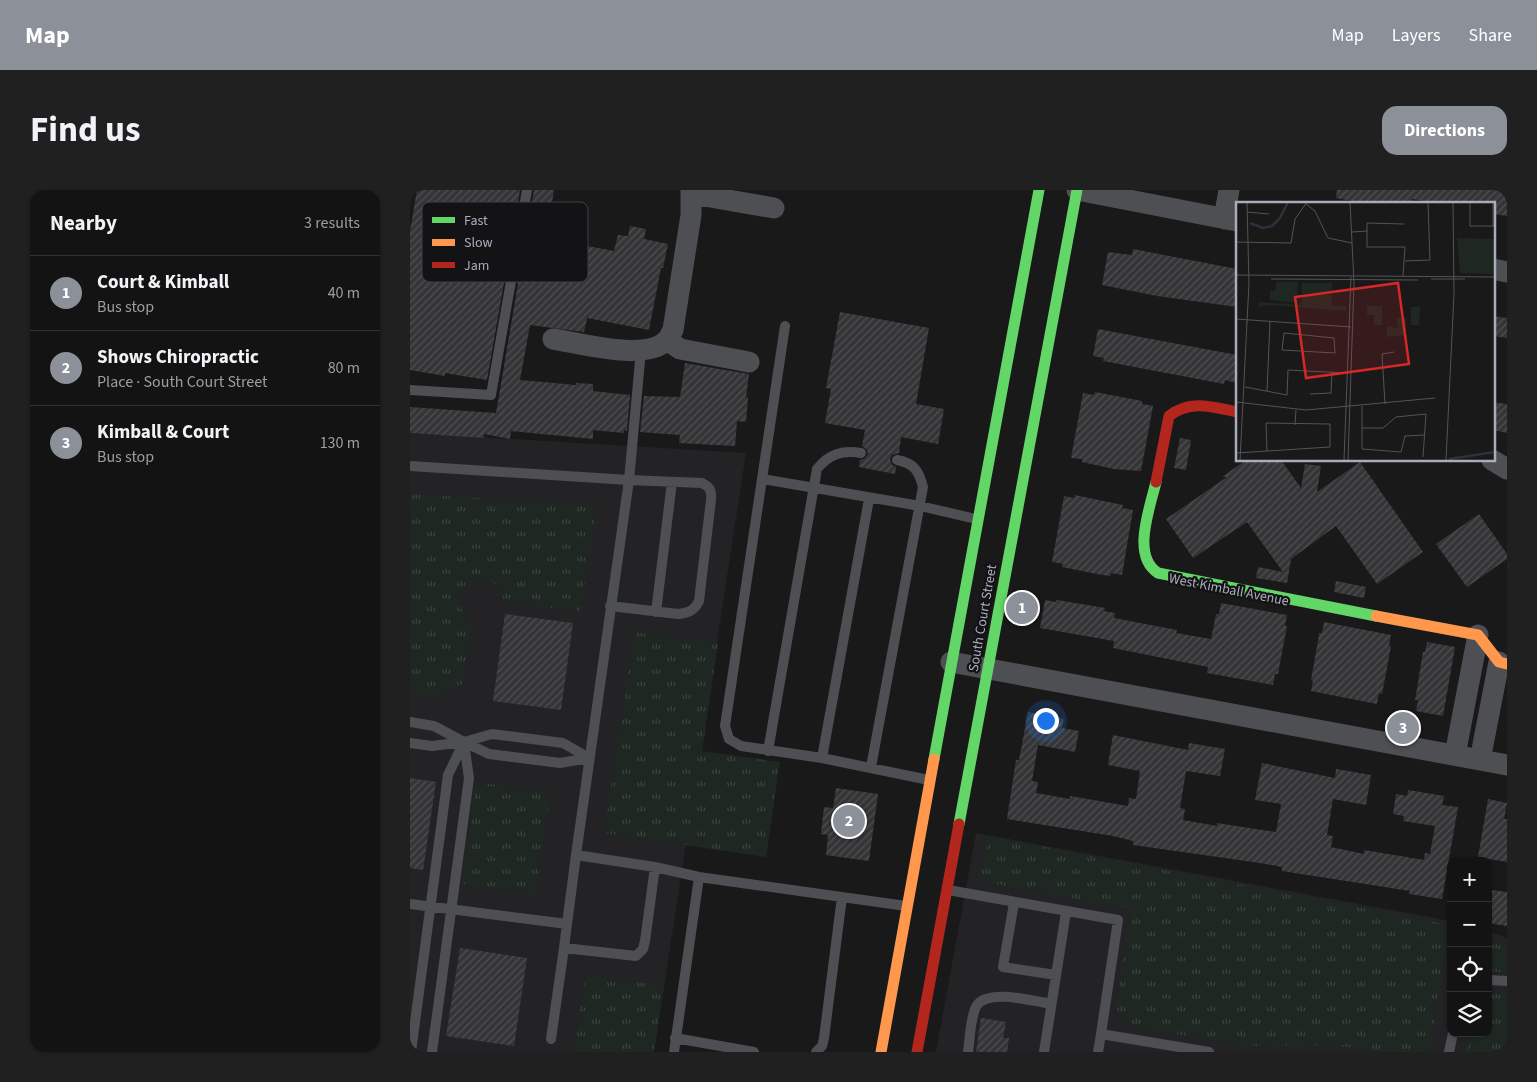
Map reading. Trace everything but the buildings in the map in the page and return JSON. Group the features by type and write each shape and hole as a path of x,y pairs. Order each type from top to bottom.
{"street":[{"name":"South Court Street","path":"881,1052 977,519 1039,190"},
{"name":"South Court Street","path":"917,1052 1077,190"},
{"path":"1077,190 1231,220 1229,190"},
{"path":"553,339 619,350 641,350 656,346 667,340 673,330 692,192 774,208"},
{"path":"1494,269 1507,272"},
{"path":"667,340 680,349 749,362"},
{"name":"West Kimball Avenue","path":"1236,412 1186,404 1176,409 1169,416 1143,545 1143,555 1146,564 1153,571 1163,576 1478,635"},
{"path":"1494,461 1507,469"},
{"path":"1455,755 1479,699 1503,663 1478,635"},
{"path":"1478,635 1480,760"},
{"path":"951,662 1507,765"}],"lane":[{"path":"410,390 492,395 511,282"},
{"path":"785,326 725,726 729,739 734,743 768,750 871,767 930,780"},
{"path":"551,1039 588,758 629,480 641,350"},
{"path":"768,750 817,469 824,460 834,454 861,453"},
{"path":"871,767 923,487 920,475 915,467 897,460"},
{"path":"410,466 702,483 709,486 712,493 699,601 695,608 688,613 656,612 610,606"},
{"path":"762,479 920,506 977,519"},
{"path":"656,612 672,482"},
{"path":"822,758 869,498"},
{"path":"410,722 434,726 489,754 560,763 588,758"},
{"path":"410,743 432,746 464,742 492,734 563,743 588,758"},
{"path":"412,1052 448,776 464,742"},
{"path":"432,1052 468,778 464,742"},
{"path":"576,855 655,867 699,877 907,906"},
{"path":"564,948 636,956 643,949 645,941 655,867"},
{"path":"674,1052 674,1038 699,877"},
{"path":"948,890 1118,920 1098,1052"},
{"path":"816,1052 822,1046 824,1038 842,897"},
{"path":"1014,903 1003,967 1056,975"},
{"path":"410,904 567,924"},
{"path":"1044,1052 1066,912"},
{"path":"1492,980 1507,981"},
{"path":"968,1052 975,1008 982,1000 994,996 1052,1004"},
{"path":"1101,1034 1208,1052"},
{"path":"1449,1052 1451,1037"},
{"path":"674,1038 754,1052"}],"shaded area":[{"path":"410,433 746,453 654,1052 410,1052"},
{"path":"976,833 1447,920 1447,1037 1492,1037 1492,932 1507,938 1507,1052 936,1052"}],"green space":[{"path":"410,494 597,505 580,612 504,601 498,587 490,581 480,580 471,584 463,591 460,600 462,610 471,620 463,684 454,686 439,696 410,693"},
{"path":"634,632 718,644 702,751 780,762 766,857 604,833"},
{"path":"476,782 550,793 536,895 462,884"},
{"path":"989,836 1436,922 1447,926 1447,962 1443,962 1430,1049 1422,1052 1386,1052 1330,1045 1244,1046 1126,1025 1116,1008 1132,909 979,881"},
{"path":"1492,942 1507,948 1507,974 1492,971"},
{"path":"586,975 664,986 654,1052 573,1052"},
{"path":"1492,992 1507,995 1507,1052 1467,1052 1469,1037 1492,1037"}],"traffic: fast":[{"path":"934,759 1039,190"},
{"path":"959,824 1077,190"},
{"path":"1156,482 1147,518 1144,544 1145,555 1150,565 1158,573 1376,616"}],"traffic: slow":[{"path":"1376,616 1478,635 1499,662 1507,664"},
{"path":"881,1052 934,759"}],"traffic: jam":[{"path":"1156,482 1169,416 1177,411 1193,406 1236,412"},
{"path":"917,1052 959,824"}],"place":[{"name":"Court & Kimball","path":"1022,608"},
{"name":"Kimball & Court","path":"1403,728"},
{"name":"Shows Chiropractic","path":"849,821"}]}
